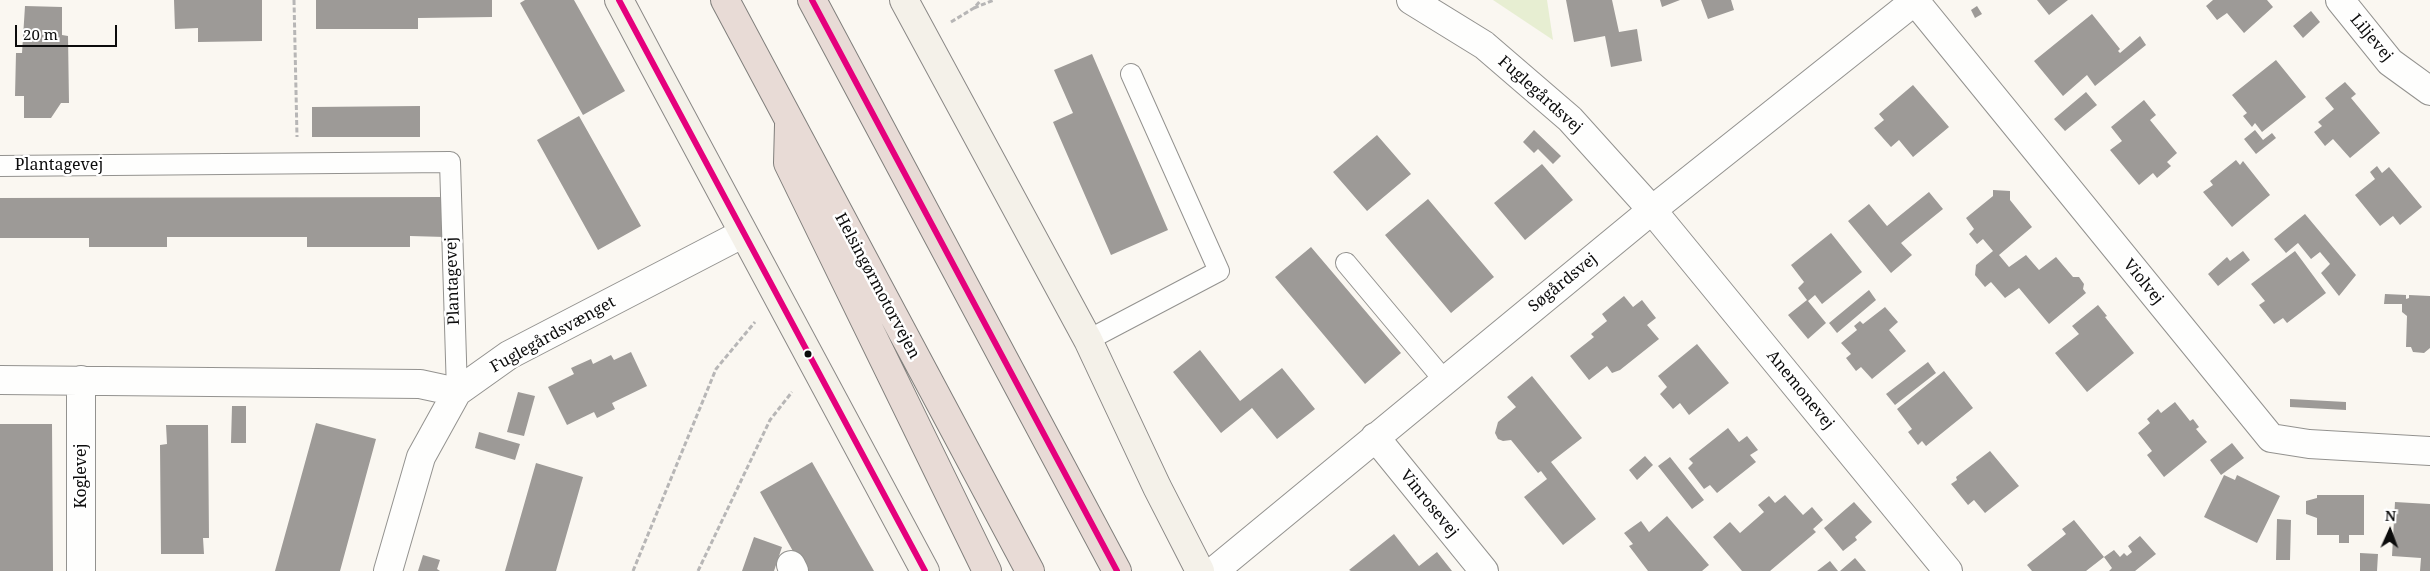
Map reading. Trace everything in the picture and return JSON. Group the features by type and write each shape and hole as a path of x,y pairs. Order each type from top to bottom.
{"highway":[{"name":"Helsingørmotorvejen","path":"725,0 1030,571"},
{"path":"812,0 1116,571"},
{"path":"789,123 788,164 986,571"}],"street":[{"path":"619,0 742,234 777,294 925,571"},
{"path":"904,0 1088,340 1157,487 1200,571"},
{"name":"Fuglegårdsvej","path":"1411,0 1484,45 1570,119 1652,210"},
{"name":"Liljevej","path":"2340,0 2390,62 2430,91"},
{"name":"Søgårdsvej","path":"1214,571 1652,210 1916,1"},
{"name":"Violvej","path":"1916,1 2271,438 2310,444 2430,451"},
{"name":"Anemonevej","path":"1652,210 1948,571"},
{"name":"Fuglegårdsvænget","path":"388,571 422,456 457,392 508,355 742,234"},
{"path":"0,380 420,384 457,392"},
{"name":"Koglevej","path":"81,380 82,571"},
{"name":"Vinrosevej","path":"1375,437 1484,571"}],"lane":[{"path":"1088,340 1219,271 1131,74"},
{"name":"Plantagevej","path":"0,166 450,162 457,392"},
{"path":"1346,264 1444,380"}],"path":[{"path":"294,0 298,163"},
{"path":"974,8 981,0"},
{"path":"925,37 974,8 994,0"},
{"path":"633,571 716,369 777,294"},
{"path":"698,571 770,420 814,364"}],"green space":[{"path":"1493,0 1547,0 1553,40"}],"building":[{"path":"174,0 262,0 262,41 198,42 198,28 175,29"},
{"path":"316,0 492,0 492,17 418,18 418,29 316,29"},
{"path":"525,0 574,0 625,91 583,115 520,3"},
{"path":"1566,0 1612,0 1619,32 1637,29 1642,61 1611,67 1605,36 1574,42"},
{"path":"1660,0 1680,0 1662,7"},
{"path":"1701,0 1731,0 1734,10 1708,19"},
{"path":"2037,0 2068,0 2049,15"},
{"path":"2213,0 2267,0 2273,7 2244,33 2227,13 2217,20 2206,6"},
{"path":"25,6 62,7 62,35 68,36 69,103 61,103 51,118 24,118 24,96 15,96 16,53 22,53"},
{"path":"1977,6 1982,14 1975,18 1971,10"},
{"path":"2311,11 2320,22 2303,38 2293,26"},
{"path":"2092,14 2120,49 2118,51 2120,53 2140,36 2146,45 2095,86 2087,75 2063,96 2034,61"},
{"path":"1092,54 1168,230 1111,255 1053,122 1073,113 1054,70"},
{"path":"2276,60 2306,97 2262,132 2255,123 2252,127 2243,116 2247,113 2232,95"},
{"path":"2345,82 2356,94 2351,98 2380,133 2350,158 2333,139 2325,146 2314,132 2322,126 2318,122 2334,109 2325,98"},
{"path":"1913,85 1949,127 1913,157 1899,140 1891,147 1874,128 1884,120 1879,114"},
{"path":"2086,92 2097,105 2065,131 2054,119"},
{"path":"2144,100 2156,115 2150,120 2177,153 2167,162 2171,166 2157,178 2153,173 2139,185 2110,150 2122,141 2111,127"},
{"path":"420,106 420,137 312,137 312,107"},
{"path":"579,116 641,226 598,250 537,140"},
{"path":"1534,130 1561,156 1553,164 1538,149 1534,153 1523,142"},
{"path":"2255,130 2263,140 2272,133 2276,138 2256,154 2244,139"},
{"path":"1377,135 1411,174 1367,211 1333,172"},
{"path":"2236,160 2240,165 2243,161 2270,195 2232,227 2203,192 2213,185 2210,181"},
{"path":"1542,164 1573,200 1525,240 1494,203"},
{"path":"2377,166 2382,173 2389,167 2422,207 2400,225 2393,216 2380,226 2355,195 2375,179 2370,172"},
{"path":"1993,190 2010,191 2010,200 2032,227 1999,255 2009,267 2026,255 2039,270 2056,257 2073,277 2079,277 2084,284 2083,289 2086,293 2049,324 2019,288 2005,298 1991,282 1985,287 1975,275 1976,265 1993,251 1983,239 1977,244 1969,234 1974,229 1966,218 1993,196"},
{"path":"1929,192 1943,209 1901,243 1912,255 1891,273 1848,221 1869,204 1887,226"},
{"path":"445,197 445,237 410,236 410,247 307,247 307,237 167,237 167,247 89,247 89,238 0,238 0,198"},
{"path":"1428,199 1494,277 1451,313 1385,235"},
{"path":"2305,214 2356,275 2339,296 2321,273 2330,264 2320,252 2311,259 2298,243 2286,253 2274,239"},
{"path":"1831,233 1862,272 1822,304 1815,295 1808,301 1826,323 1808,339 1788,315 1807,300 1798,288 1804,282 1791,265"},
{"path":"1311,247 1401,353 1365,384 1275,277"},
{"path":"2243,251 2250,260 2218,286 2208,274 2227,257 2230,261"},
{"path":"2295,251 2326,293 2287,323 2283,318 2274,324 2259,305 2265,301 2251,284"},
{"path":"1869,290 1876,300 1837,333 1829,323"},
{"path":"2385,294 2406,295 2406,299 2409,298 2409,295 2430,296 2430,348 2424,353 2413,352 2411,347 2406,347 2407,316 2402,312 2402,304 2384,304"},
{"path":"1624,296 1633,307 1642,300 1656,318 1647,325 1659,339 1620,370 1612,373 1607,366 1589,380 1570,356 1594,337 1591,334 1607,321 1602,314"},
{"path":"2098,305 2107,316 2105,317 2134,353 2087,392 2055,353 2079,334 2072,326"},
{"path":"1885,307 1898,322 1889,330 1906,351 1872,379 1861,367 1856,371 1846,358 1851,354 1841,343 1857,330 1854,326 1860,321 1863,324"},
{"path":"1697,344 1729,383 1689,415 1680,403 1673,409 1660,394 1667,387 1658,376"},
{"path":"1200,350 1240,401 1282,368 1315,409 1277,439 1252,408 1221,433 1173,372"},
{"path":"631,352 647,386 612,403 615,409 597,418 594,412 567,425 548,387 574,374 571,368 591,359 593,364 611,355 614,360"},
{"path":"1928,362 1936,373 1895,405 1886,394"},
{"path":"1944,371 1973,408 1926,446 1922,441 1918,445 1908,432 1912,429 1897,409"},
{"path":"1532,376 1582,438 1551,462 1596,519 1563,545 1524,497 1547,479 1541,471 1538,473 1511,440 1503,441 1498,439 1495,433 1498,422 1516,407 1507,397"},
{"path":"518,392 535,396 524,436 507,432"},
{"path":"2290,399 2346,402 2346,410 2290,407"},
{"path":"2175,402 2190,421 2193,419 2199,427 2196,429 2207,442 2164,477 2147,455 2152,451 2138,433 2150,423 2147,419 2158,409 2161,413"},
{"path":"232,406 246,406 246,443 231,443"},
{"path":"316,423 376,439 340,571 275,571"},
{"path":"0,424 52,424 53,571 0,571"},
{"path":"166,425 208,425 209,538 203,538 204,554 161,554 160,445 167,444"},
{"path":"1728,428 1739,442 1747,436 1758,450 1750,455 1756,462 1717,493 1710,485 1704,489 1688,468 1693,463 1689,459"},
{"path":"479,432 520,444 515,460 475,448"},
{"path":"2232,443 2244,458 2221,475 2210,460"},
{"path":"1990,451 2019,486 1985,513 1974,500 1968,505 1951,484 1957,480 1956,477"},
{"path":"1645,456 1653,465 1637,480 1629,470"},
{"path":"1670,457 1704,500 1692,509 1658,466"},
{"path":"812,462 874,571 804,571 760,492"},
{"path":"536,463 583,477 556,571 505,571"},
{"path":"2224,475 2235,480 2237,475 2280,496 2257,543 2204,517"},
{"path":"1785,495 1803,515 1812,507 1823,520 1813,529 1816,532 1770,571 1742,571 1713,537 1730,522 1740,533 1764,512 1758,505 1769,496 1775,503"},
{"path":"2317,495 2364,495 2364,535 2349,535 2349,543 2339,543 2339,535 2317,535 2317,518 2306,514 2306,501 2317,498"},
{"path":"1854,502 1872,522 1855,537 1857,540 1843,551 1824,528"},
{"path":"2395,502 2430,504 2430,571 2420,571 2421,558 2392,556"},
{"path":"1667,516 1709,565 1702,571 1648,571 1629,546 1633,544 1624,533 1641,521 1649,532"},
{"path":"2277,519 2291,520 2290,560 2276,560"},
{"path":"2074,520 2104,557 2086,571 2032,571 2027,565 2066,534 2062,529"},
{"path":"1394,534 1419,566 1437,552 1452,571 1349,570"},
{"path":"2140,536 2156,554 2135,571 2109,571 2112,568 2104,557 2114,550 2120,557 2124,553 2127,556 2132,552 2128,546"},
{"path":"754,537 782,547 774,571 742,571"},
{"path":"2360,553 2378,554 2377,571 2360,571"},
{"path":"423,555 440,560 437,569 440,571 418,571"},
{"path":"1855,558 1866,571 1840,571"},
{"path":"1830,561 1838,571 1817,571"}],"transit line":[{"path":"619,0 925,571"},
{"path":"812,0 1117,571"}]}
